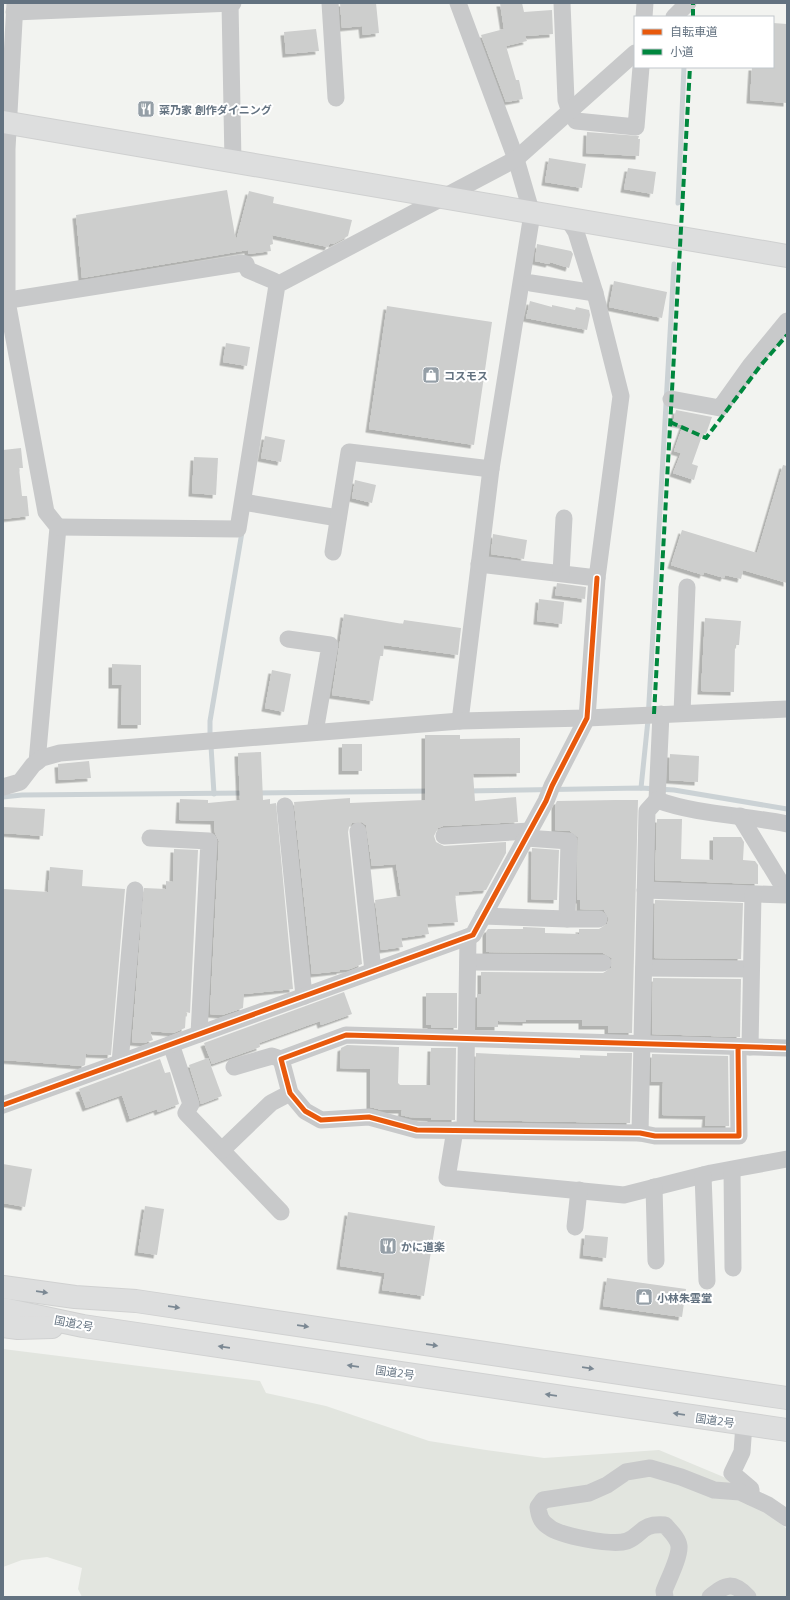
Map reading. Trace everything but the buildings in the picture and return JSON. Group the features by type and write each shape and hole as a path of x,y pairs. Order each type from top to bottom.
{"main road":[{"path":"6,122 442,197 532,214 787,256"},
{"path":"3,1271 70,1282 136,1301"},
{"path":"3,1286 76,1297 136,1301 787,1398"},
{"name":"国道2号","path":"3,1309 83,1326 787,1430"},
{"path":"3,1326 18,1328 83,1326"}],"street":[{"path":"37,762 58,527 46,512 5,301 6,122 14,8 231,3 233,162"},
{"path":"330,3 336,98"},
{"path":"458,3 516,159 532,214 491,469 460,721"},
{"path":"562,3 566,100 570,112 576,121 636,127 641,68"},
{"path":"644,16 645,3"},
{"path":"675,16 688,3"},
{"path":"277,285 516,159 634,54"},
{"path":"3,1105 473,935 528,835 587,718 597,578 621,396 595,293 576,232 568,219"},
{"path":"5,301 242,262 246,264 248,270 274,281 277,285"},
{"path":"531,283 595,293"},
{"path":"58,527 238,529 277,285"},
{"path":"671,399 720,408 754,361 787,321"},
{"path":"332,552 350,452 491,469"},
{"path":"243,502 338,518"},
{"path":"561,573 564,518"},
{"path":"480,564 597,578"},
{"path":"682,713 687,587"},
{"path":"288,639 330,645 315,732"},
{"path":"3,786 20,782 33,765 42,758 60,753 460,721 587,718 787,709"},
{"path":"640,1133 647,811 657,800 652,714"},
{"path":"657,800 678,808 787,824"},
{"path":"285,806 304,996"},
{"path":"740,816 787,894"},
{"path":"358,831 373,971"},
{"path":"444,836 528,835 569,841 567,919"},
{"path":"150,838 209,841 199,1034"},
{"path":"120,1063 135,890"},
{"path":"645,890 787,894"},
{"path":"281,1059 290,1092 305,1111 321,1120 368,1117 417,1130 640,1133 656,1136 739,1136 744,1047 752,969 753,894"},
{"path":"483,916 599,919"},
{"path":"468,936 466,1039 460,1130 448,1178 624,1194 703,1175 787,1159"},
{"path":"468,962 603,963"},
{"path":"644,968 752,969"},
{"path":"234,1067 272,1056 281,1059 346,1035 787,1048"},
{"path":"171,1044 191,1104 186,1113 281,1212"},
{"path":"222,1150 271,1103 290,1092"},
{"path":"732,1170 733,1268"},
{"path":"703,1175 707,1281"},
{"path":"654,1187 656,1261"},
{"path":"575,1227 579,1190"},
{"path":"744,1424 742,1452 732,1473 751,1489 751,1497"},
{"path":"665,1597 664,1591 678,1555 679,1546 674,1535 665,1525 653,1524 640,1531 627,1541 611,1544 570,1535 550,1528 540,1518 538,1507 543,1500 589,1493 626,1472 650,1468 681,1477 714,1490 740,1492 768,1505 787,1518"},
{"path":"710,1597 722,1588 731,1586 741,1589 748,1597"}],"shaded area":[{"path":"3,1349 260,1381 266,1393 326,1406 429,1441 486,1450 544,1458 659,1450 726,1478 787,1529 787,1597 82,1597 78,1589 82,1568 47,1557 22,1560 3,1567"}],"waterway":[{"path":"678,203 684,68"},
{"path":"641,788 648,720 674,264"},
{"path":"210,733 210,721 242,532"},
{"path":"211,746 214,794"},
{"path":"468,791 641,788 674,790 787,809"},
{"path":"256,793 432,791"},
{"path":"3,797 22,795 246,793"}],"marked path":[{"path":"693,3 693,16"},
{"path":"654,714 690,68"},
{"path":"670,422 706,438 761,365 787,335"}],"cycle path":[{"path":"3,1105 473,935 546,801 552,786 587,718 597,578"},
{"path":"738,1047 739,1136 655,1136 640,1133 417,1130 369,1117 321,1120 305,1111 290,1093 281,1059 346,1035 787,1048"}],"place":[{"name":"菜乃家 創作ダイニング","path":"146,109"},
{"name":"コスモス","path":"431,375"},
{"name":"かに道楽","path":"388,1246"},
{"name":"小林朱雲堂","path":"644,1297"}]}
